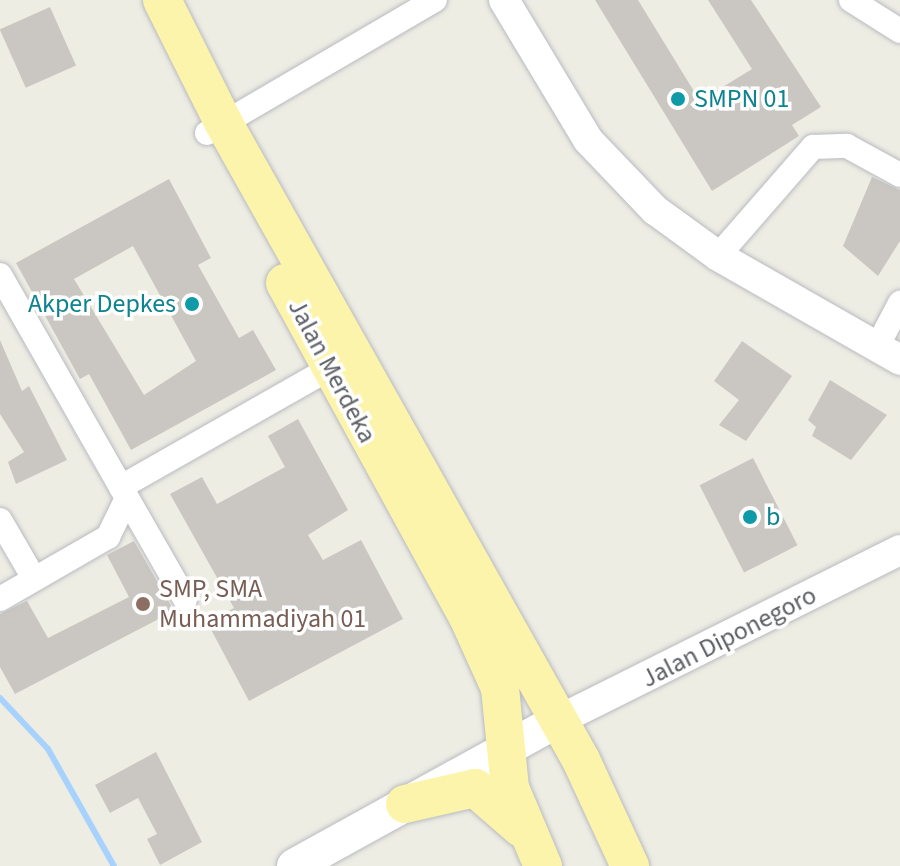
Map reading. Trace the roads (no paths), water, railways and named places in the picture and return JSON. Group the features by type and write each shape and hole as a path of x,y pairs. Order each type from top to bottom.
{"main road":[{"name":"Jalan Merdeka","path":"144,0 557,721 630,866"},
{"name":"Jalan Merdeka","path":"162,0 215,128 329,369 468,617 500,688 510,744 509,779 525,833"},
{"path":"294,866 510,744 557,721"},
{"path":"405,804 475,788 525,833 543,866"}],"street":[{"path":"215,128 435,0"},
{"path":"504,0 588,140 655,210 718,256 888,353 900,303"},
{"path":"851,0 900,31"},
{"path":"718,256 813,147 847,146 900,175"},
{"path":"0,275 185,599"},
{"path":"0,599 33,577 108,537 124,493 329,369"},
{"path":"0,520 33,577"},
{"name":"Jalan Diponegoro","path":"557,721 900,550"}],"waterway":[{"path":"0,698 48,749 114,866"}],"place":[{"name":"SMPN 01","path":"678,99"},
{"name":"Akper Depkes","path":"192,304"},
{"name":"b","path":"750,517"},
{"name":"SMP, SMA Muhammadiyah 01","path":"143,604"}]}
